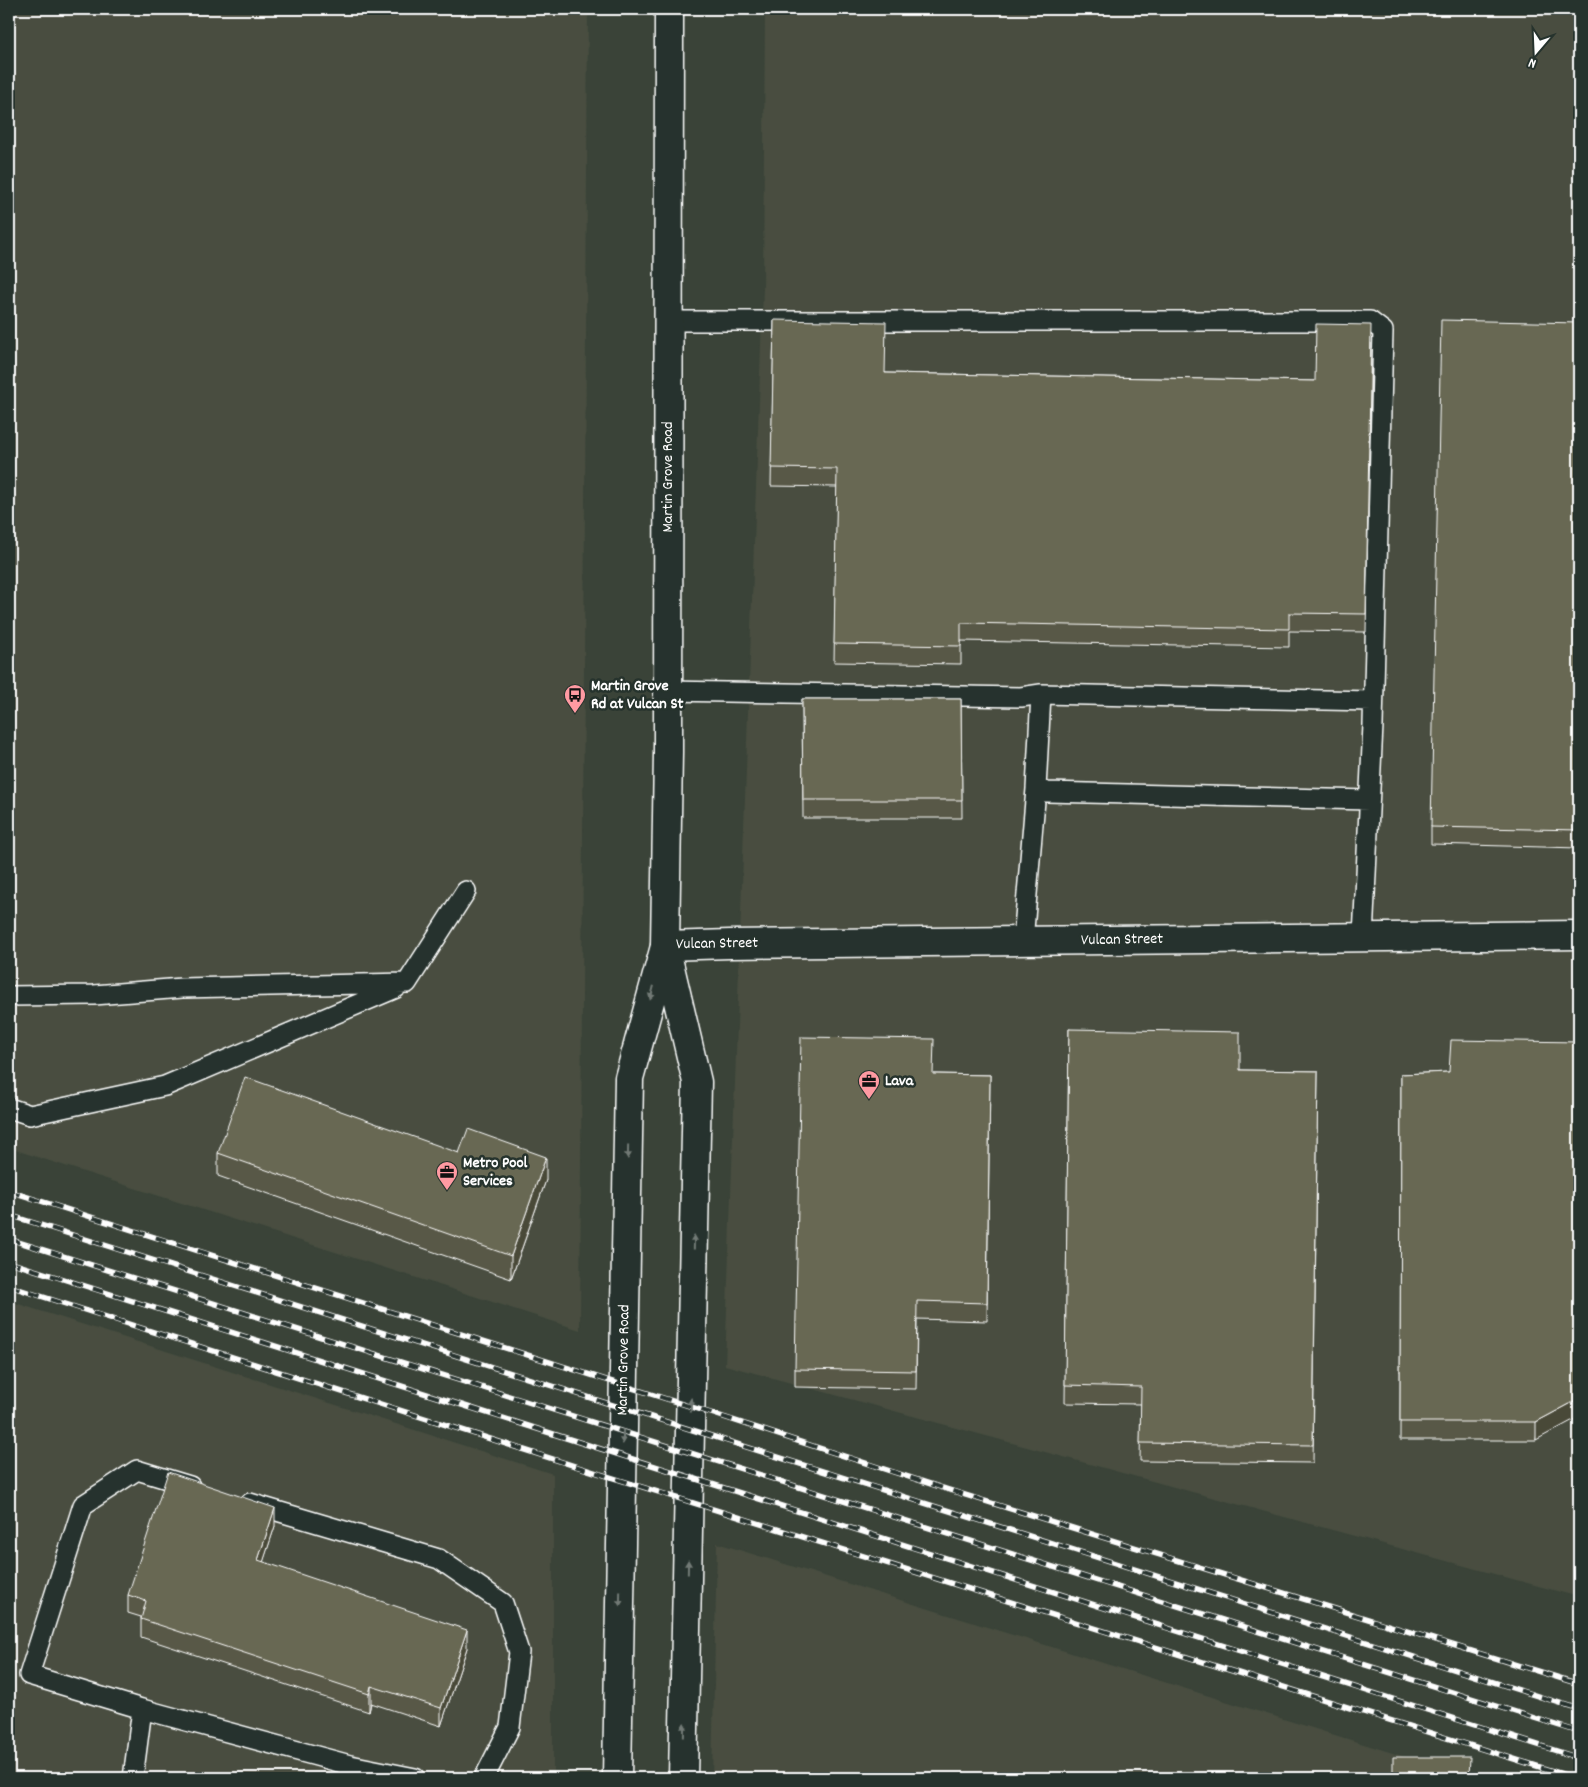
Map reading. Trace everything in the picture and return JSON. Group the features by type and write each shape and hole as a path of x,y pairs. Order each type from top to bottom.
{"main road":[{"name":"Martin Grove Road","path":"669,9 666,946 697,1082 683,1778"},
{"name":"Vulcan Street","path":"666,946 1579,935"},
{"name":"Martin Grove Road","path":"618,1778 629,1078 666,946"}],"lane":[{"path":"668,321 1370,321 1383,331 1370,800 1363,938"},
{"path":"667,691 1021,697 1041,694 1372,701"},
{"path":"1023,941 1036,789 1041,694"},
{"path":"1036,789 1046,792 1370,800"},
{"path":"9,1108 30,1115 165,1086 406,984 466,891"},
{"path":"9,996 94,995 182,988 406,984"},
{"path":"203,1489 137,1470 83,1505 29,1675 349,1772 415,1778"},
{"path":"231,1498 439,1559 503,1603 519,1652 510,1726 484,1778"},
{"path":"133,1778 142,1709"}],"shaded area":[{"path":"9,9 588,9 580,1330 9,1148"},
{"path":"765,9 1579,9 1579,1597 725,1365 763,288"},
{"path":"9,1301 553,1474 553,1778 9,1778"},
{"path":"717,1543 1473,1778 712,1778"}],"building":[{"path":"774,320 886,322 885,373 1315,381 1316,324 1371,325 1366,614 1289,613 1289,629 961,623 961,646 834,644 837,469 771,468"},
{"path":"1441,320 1579,323 1579,830 1431,827"},
{"path":"802,699 961,699 962,800 803,800"},
{"path":"1069,1029 1240,1032 1240,1070 1318,1071 1313,1445 1140,1443 1141,1387 1065,1385"},
{"path":"801,1037 934,1039 933,1074 990,1075 987,1303 917,1301 916,1371 795,1369"},
{"path":"1451,1040 1579,1042 1579,1399 1536,1422 1400,1422 1401,1074 1449,1072"},
{"path":"245,1077 459,1153 468,1129 546,1157 511,1256 218,1153"},
{"path":"168,1472 275,1508 258,1560 467,1630 441,1708 371,1686 369,1694 141,1619 146,1601 128,1595"},
{"path":"1393,1757 1470,1757 1469,1778 1393,1778"}],"railway":[{"path":"9,1191 946,1489 1579,1684"},
{"path":"9,1215 1579,1709"},
{"path":"9,1239 1579,1732"},
{"path":"9,1262 1579,1758"},
{"path":"9,1286 575,1466 1575,1778"}],"place":[{"name":"Martin Grove Rd at Vulcan St","path":"575,714"},
{"name":"Lava","path":"869,1100"},
{"name":"Metro Pool Services","path":"447,1191"}]}
